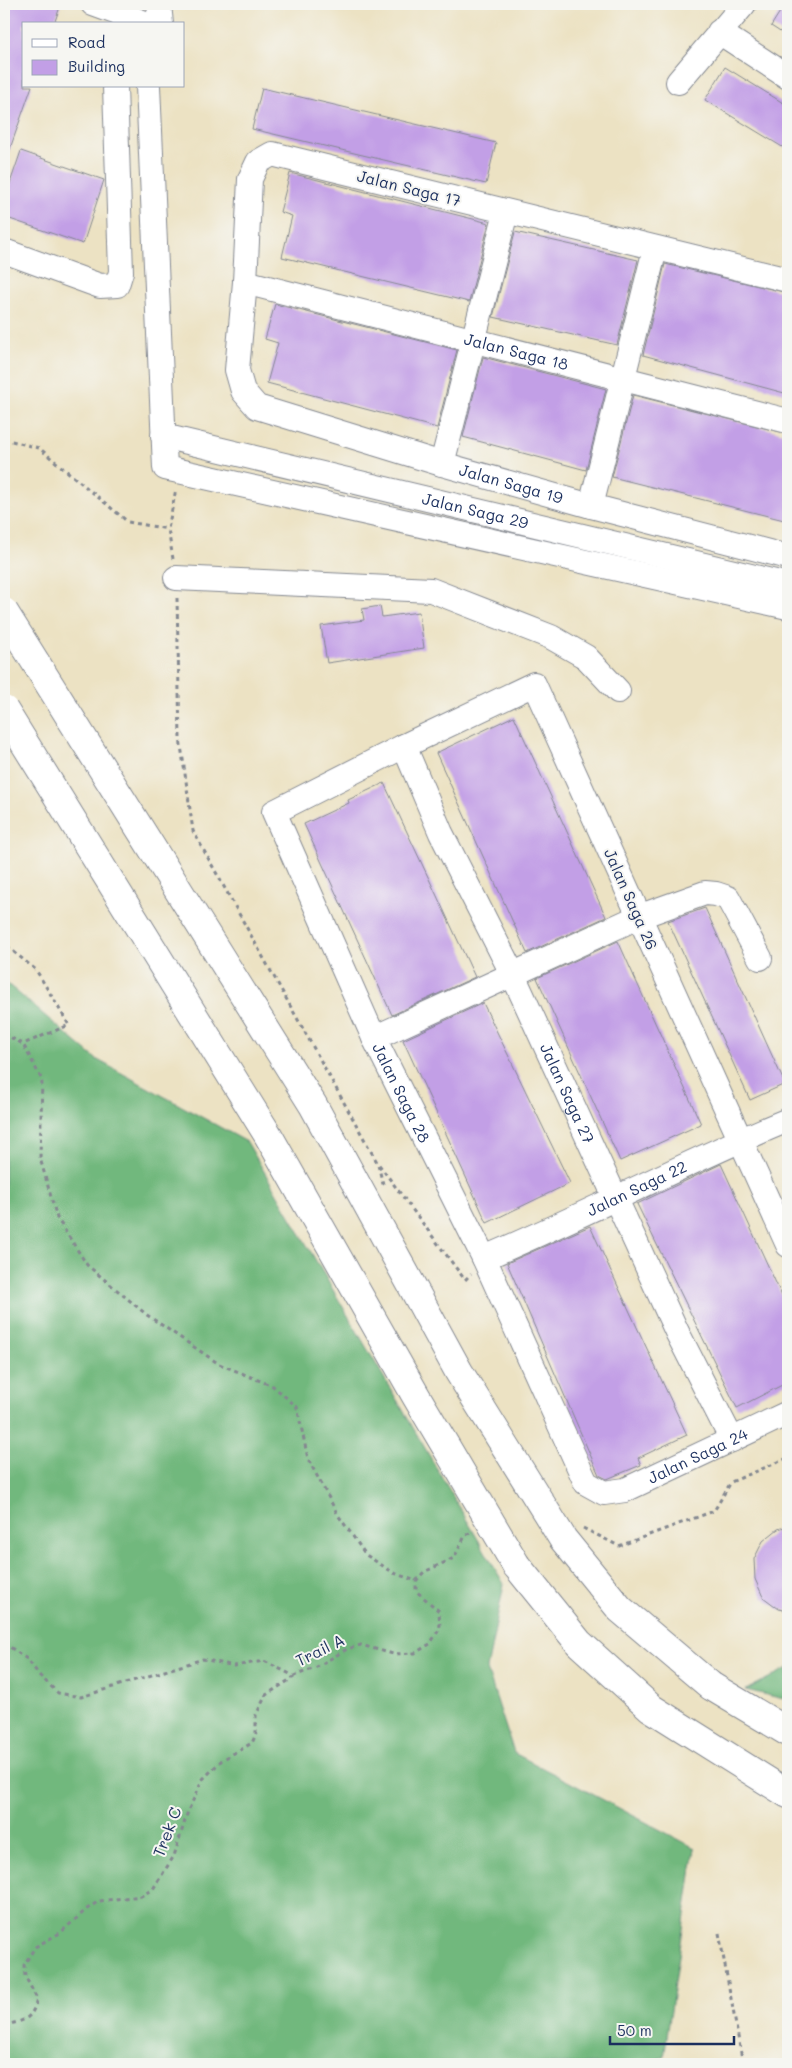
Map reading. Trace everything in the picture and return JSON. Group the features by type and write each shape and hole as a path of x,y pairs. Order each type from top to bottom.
{"highway":[{"path":"4,612 313,1105 459,1372 563,1539 620,1609 711,1686 788,1732"},
{"path":"4,710 268,1135 411,1387 516,1565 579,1644 651,1708 788,1794"}],"street":[{"path":"678,82 744,4"},
{"path":"106,13 154,19"},
{"path":"719,32 788,77"},
{"path":"4,251 100,286 117,285 121,272 115,88"},
{"path":"148,88 172,470"},
{"path":"164,88 170,438"},
{"name":"Jalan Saga 17","path":"243,391 237,370 246,282 250,178 258,162 272,154 788,280"},
{"path":"442,464 506,212"},
{"path":"590,506 655,249"},
{"name":"Jalan Saga 18","path":"246,282 788,421"},
{"name":"Jalan Saga 19","path":"243,391 256,407 442,464 590,506 788,557"},
{"name":"Jalan Saga 29","path":"170,438 788,585"},
{"name":"Jalan Saga 29","path":"172,470 788,607"},
{"path":"176,578 431,590 551,637 586,657 618,691"},
{"name":"Jalan Saga 26","path":"404,746 534,684 788,1245"},
{"name":"Jalan Saga 28","path":"404,746 274,812 374,1038 484,1258 586,1483 604,1493"},
{"name":"Jalan Saga 27","path":"404,746 441,834 513,975 677,1332 732,1440"},
{"path":"374,1038 638,916 705,893 728,898 760,958"},
{"name":"Jalan Saga 22","path":"484,1258 526,1241 739,1140 788,1120"},
{"name":"Jalan Saga 24","path":"604,1493 625,1490 788,1413"}],"path":[{"path":"4,439 39,448 128,522 168,528"},
{"path":"172,470 168,528 176,578 180,738 193,831 377,1162 464,1280 484,1258"},
{"path":"4,939 8,947 36,970 69,1025 23,1044"},
{"path":"4,1034 23,1044 42,1080 40,1158 57,1218 87,1265 147,1315 219,1364 273,1386 297,1407 308,1459 338,1516 366,1555 394,1573 416,1581 424,1572 454,1558 466,1536 477,1526"},
{"path":"578,1526 619,1546 714,1511 731,1482 788,1458"},
{"name":"Trail A","path":"4,1643 27,1659 40,1676 58,1693 81,1697 203,1659 234,1666 264,1661 294,1676 315,1668 347,1649 361,1646 393,1654 415,1653 430,1644 440,1628 439,1611 416,1592 416,1581"},
{"name":"Trek C","path":"4,2025 24,2021 34,2011 38,1998 25,1976 24,1966 35,1947 60,1933 87,1908 99,1901 141,1896 153,1889 174,1856 188,1811 204,1778 222,1760 252,1743 256,1734 256,1715 266,1695 294,1676"},
{"path":"720,1933 743,2064"}],"green space":[{"path":"4,981 96,1059 247,1142 504,1584 487,1669 514,1753 695,1848 664,2057 646,2064 4,2064"},
{"path":"788,1668 788,1700 746,1690"}],"building":[{"path":"4,4 61,4 55,22 22,22 22,88 31,88 6,160 4,160"},
{"path":"785,4 788,4 788,37 771,26"},
{"path":"725,67 788,106 788,140 784,148 705,100"},
{"path":"262,88 496,143 486,184 252,129"},
{"path":"21,151 104,180 83,244 4,217 4,184 9,186"},
{"path":"290,173 489,223 469,302 282,257 292,216 280,212"},
{"path":"515,232 638,260 617,345 493,317"},
{"path":"665,264 788,293 788,394 643,355"},
{"path":"275,304 457,350 437,428 267,383 278,343 265,339"},
{"path":"483,357 606,389 586,470 463,437"},
{"path":"633,395 788,434 788,521 612,477"},
{"path":"380,606 382,617 419,612 424,648 327,663 321,626 364,620 362,609"},
{"path":"514,716 606,917 527,953 436,753"},
{"path":"384,783 475,977 392,1015 304,824 349,803 348,800"},
{"path":"705,908 785,1084 750,1100 668,921"},
{"path":"618,941 701,1124 620,1161 537,978"},
{"path":"483,1003 570,1183 487,1223 403,1040"},
{"path":"721,1164 788,1309 788,1382 737,1408 637,1204"},
{"path":"590,1226 687,1435 638,1458 641,1465 607,1479 599,1475 507,1263"},
{"path":"788,1526 788,1611 779,1609 763,1597 755,1579 754,1559 763,1541 778,1529"}]}
